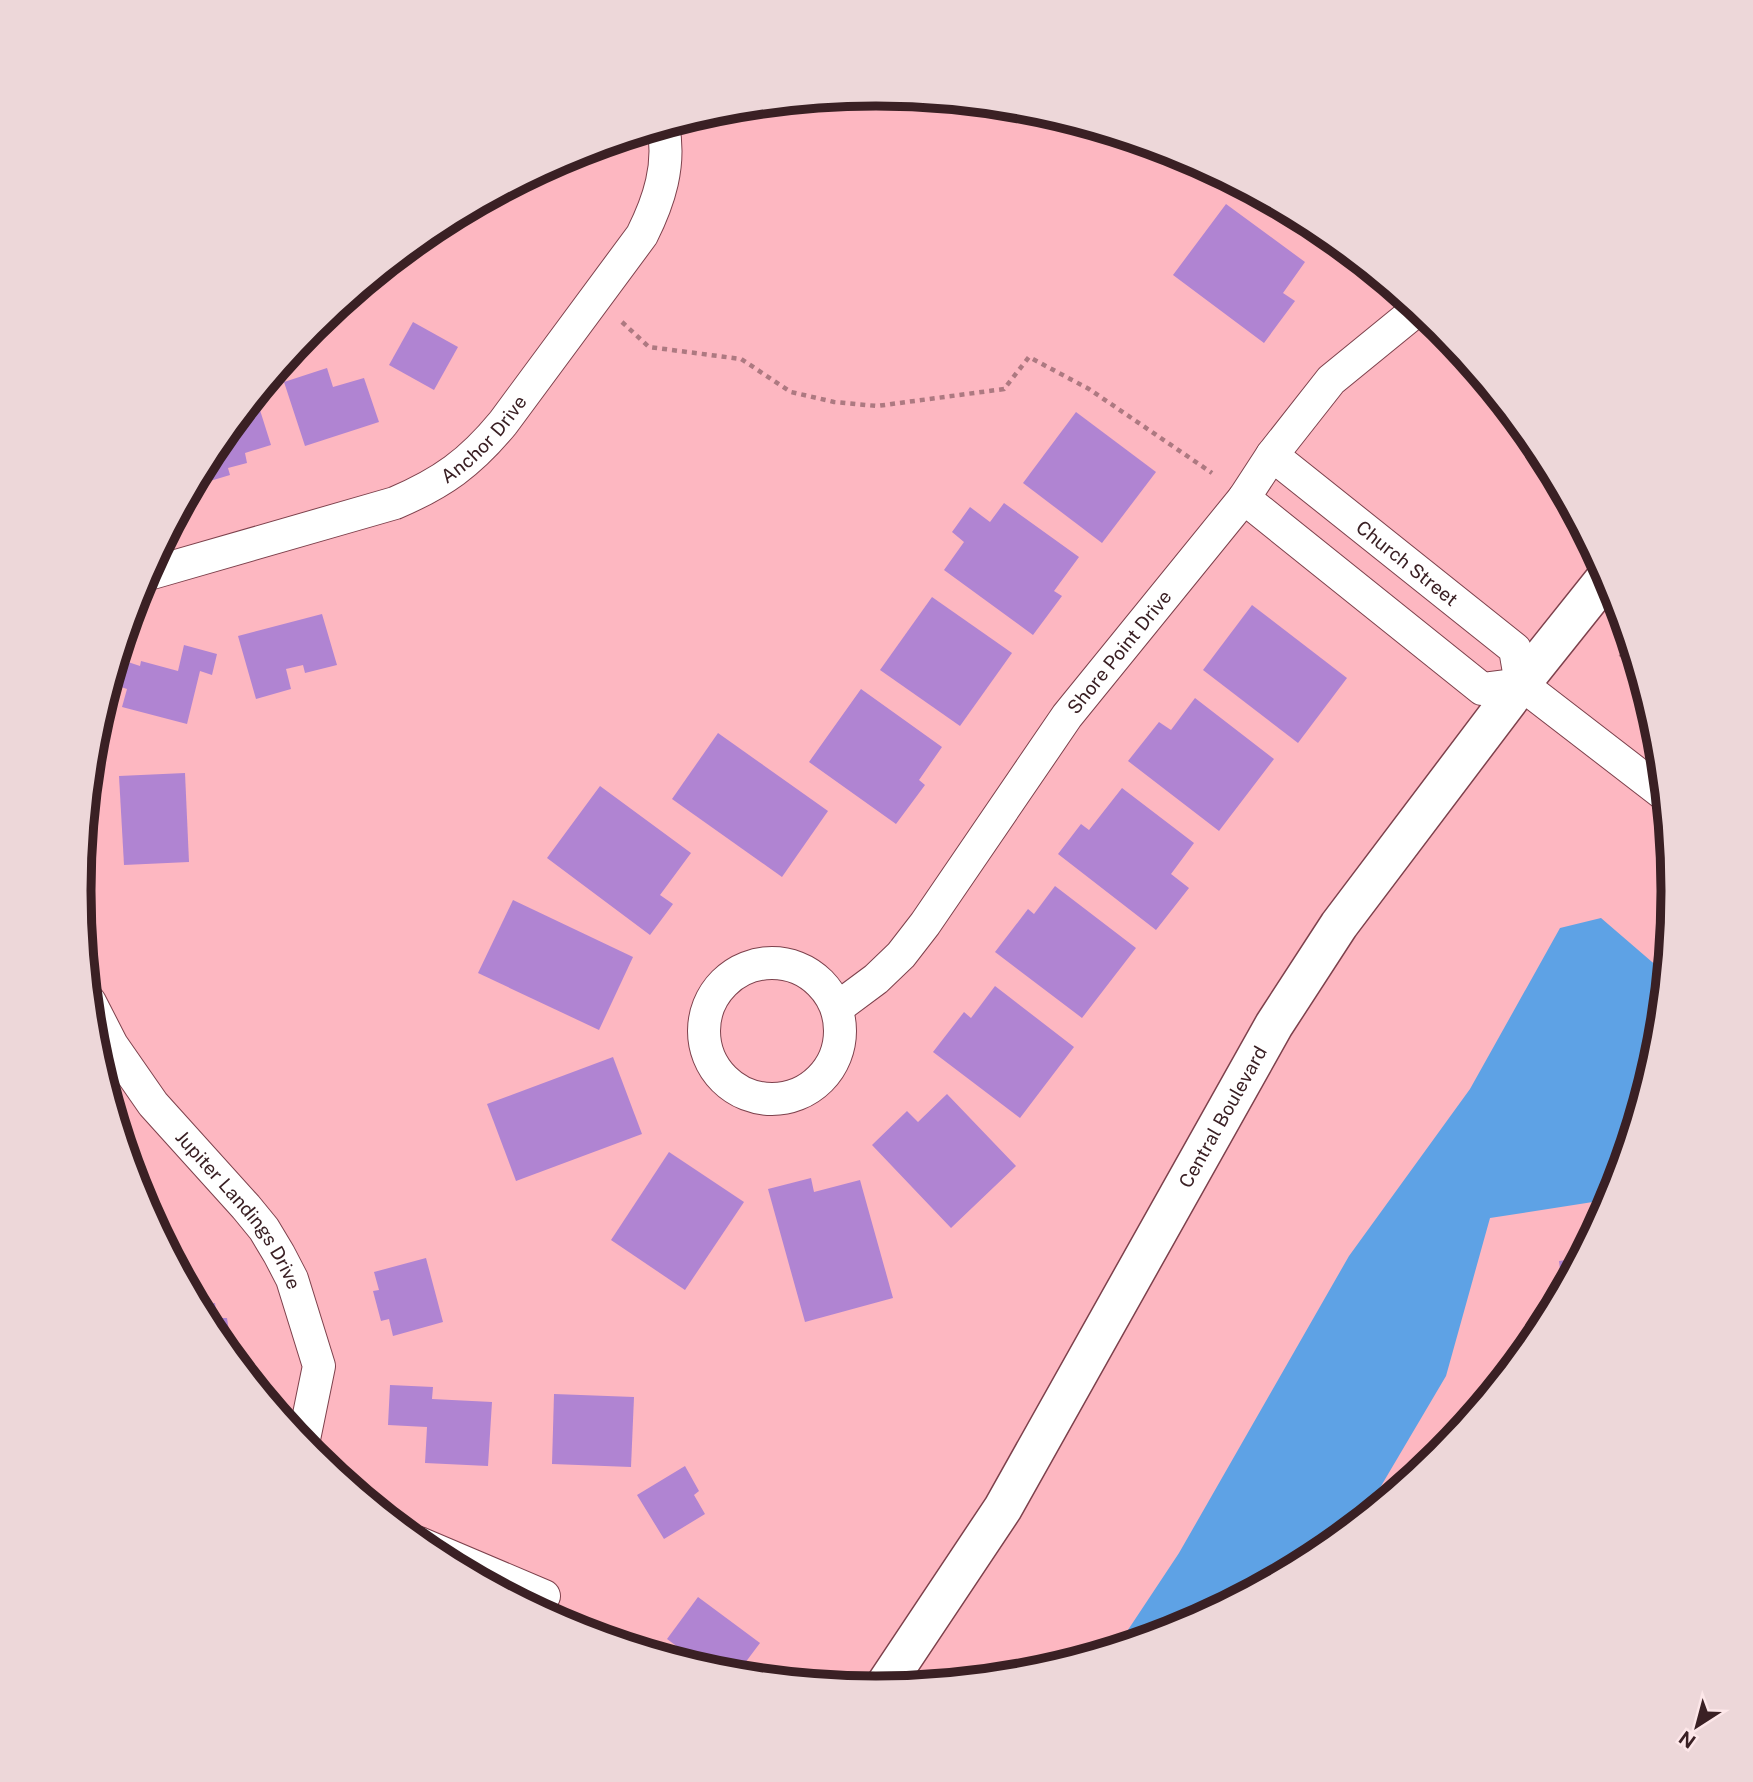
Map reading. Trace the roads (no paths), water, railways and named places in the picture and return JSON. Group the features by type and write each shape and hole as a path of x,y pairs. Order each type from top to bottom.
{"street":[{"name":"Anchor Drive","path":"160,571 395,503 443,480 465,463 485,445 503,423 642,235 654,212 662,187 665,161 664,135"},
{"name":"Shore Point Drive","path":"837,1008 876,979 901,955 1067,716 1244,498 1272,455 1331,380 1411,316"},
{"name":"Church Street","path":"1272,455 1515,649 1521,684"},
{"path":"1244,498 1482,689 1521,684 1655,786"},
{"name":"Central Boulevard","path":"891,1676 1003,1508 1274,1025 1339,925 1521,684 1600,585"},
{"path":"761,963 785,964 807,972 825,987 837,1008 840,1040 829,1070 814,1086 794,1096 773,1100 751,1097 732,1087 716,1071 706,1052 703,1028 708,1005 714,995 721,985 739,971 761,963"},
{"name":"Jupiter Landings Drive","path":"104,1028 153,1104 264,1229 292,1279 319,1366 306,1430"},
{"path":"482,1570 544,1596"}],"water":[{"path":"1601,918 1658,967 1647,1044 1635,1094 1598,1201 1490,1218 1446,1376 1374,1499 1313,1544 1269,1571 1177,1617 1124,1637 1179,1553 1349,1256 1470,1089 1560,928"}]}
